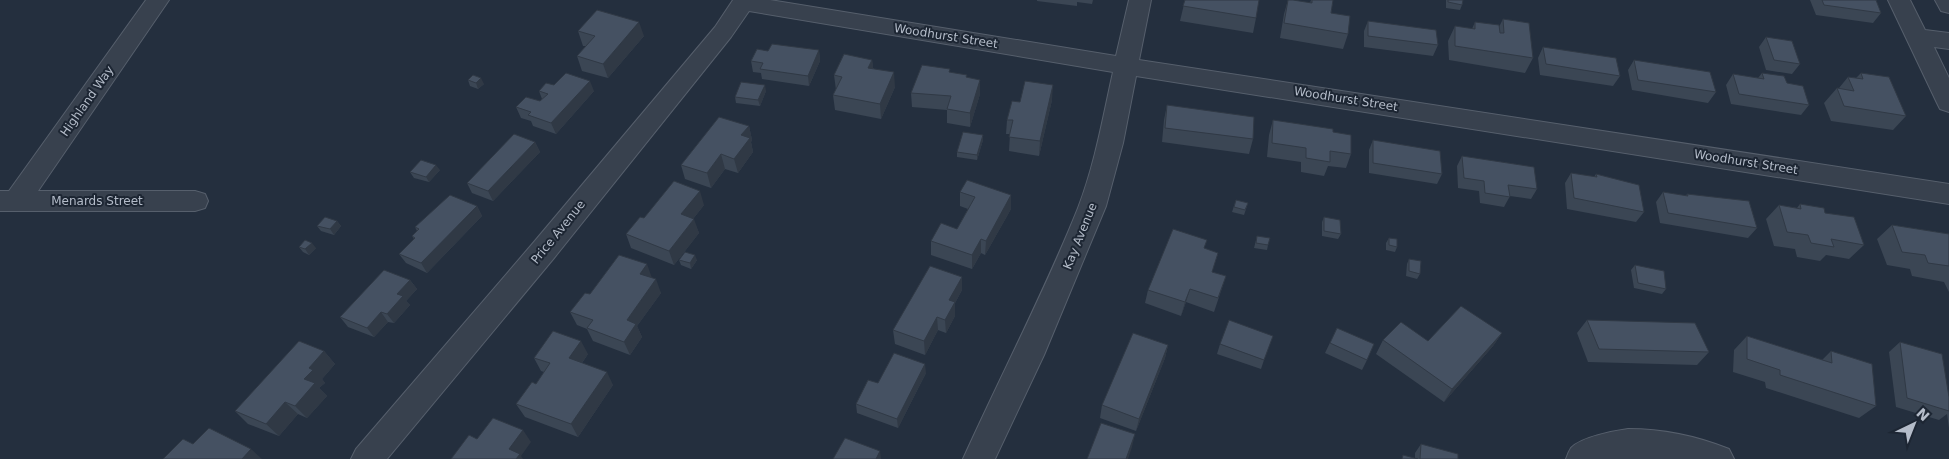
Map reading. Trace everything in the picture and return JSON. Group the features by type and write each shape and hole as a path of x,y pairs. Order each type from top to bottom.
{"street":[{"name":"Highland Way","path":"8,201 158,0"},
{"name":"Kay Avenue","path":"979,459 1029,356 1087,221 1110,144 1140,0"},
{"path":"1899,0 1949,104"},
{"path":"1946,0 1949,6"},
{"name":"Woodhurst Street","path":"744,1 1127,66 1949,194"},
{"name":"Price Avenue","path":"367,459 544,250 723,32 744,1"},
{"path":"1917,38 1949,41"},
{"name":"Menards Street","path":"8,201 195,201"},
{"path":"1582,459 1608,447 1634,443 1686,450 1718,459"}],"building":[{"path":"1185,0 1259,0 1256,18 1183,6"},
{"path":"1288,0 1312,3 1312,0 1333,0 1331,13 1350,16 1348,34 1284,23"},
{"path":"1448,0 1463,0 1462,5 1448,2"},
{"path":"1822,0 1876,0 1881,13 1824,5"},
{"path":"597,10 639,22 603,64 577,56 595,36 578,31"},
{"path":"1503,19 1529,23 1533,58 1455,46 1455,26 1475,29 1475,22 1499,25 1500,33 1504,33"},
{"path":"1368,21 1436,30 1438,45 1368,36"},
{"path":"1766,37 1792,41 1800,64 1774,60"},
{"path":"772,44 819,50 808,76 760,69 763,63 751,61 757,49 768,51"},
{"path":"1543,47 1616,58 1620,76 1546,64"},
{"path":"844,54 872,60 868,68 894,72 880,104 833,95 842,77 834,75"},
{"path":"1634,60 1710,72 1716,92 1638,80"},
{"path":"922,65 950,69 949,72 967,75 966,77 980,80 970,113 947,109 951,96 911,93"},
{"path":"566,73 590,81 551,123 528,115 531,112 516,107 526,97 540,101 548,94 539,91 546,83 554,85"},
{"path":"1762,73 1784,76 1787,83 1803,86 1809,105 1739,94 1733,74 1764,79"},
{"path":"1861,73 1889,77 1906,116 1844,106 1837,88 1854,91 1848,77 1863,79"},
{"path":"473,75 481,78 476,83 468,80"},
{"path":"1025,81 1053,85 1040,141 1009,137 1013,120 1007,120 1012,101 1020,102"},
{"path":"741,82 765,85 758,100 735,97"},
{"path":"1167,105 1254,117 1253,139 1165,128"},
{"path":"719,117 749,126 741,135 750,138 734,159 721,154 707,173 681,165"},
{"path":"1273,120 1333,129 1333,132 1351,135 1351,154 1330,151 1330,162 1306,158 1306,148 1272,143"},
{"path":"963,132 983,135 977,155 957,152"},
{"path":"514,134 535,142 488,191 467,183"},
{"path":"1373,140 1440,151 1442,174 1373,163"},
{"path":"1462,156 1534,167 1537,189 1508,185 1510,197 1485,193 1484,181 1464,178"},
{"path":"421,160 436,165 426,177 410,172"},
{"path":"1571,173 1597,177 1596,174 1639,185 1644,212 1574,198"},
{"path":"967,180 1011,195 986,241 981,239 972,255 931,241 941,223 957,229 975,197 960,192"},
{"path":"674,181 700,191 681,214 694,219 669,251 626,234 640,217 644,218"},
{"path":"1663,192 1749,201 1757,228 1668,213"},
{"path":"450,195 477,206 421,263 399,254 415,238 412,236 419,229 415,227"},
{"path":"1236,200 1248,203 1245,210 1234,207"},
{"path":"1800,204 1824,208 1825,213 1854,217 1864,245 1831,239 1834,247 1811,243 1808,235 1787,232 1779,205 1801,209"},
{"path":"325,217 337,221 330,229 317,226"},
{"path":"1324,217 1340,220 1341,234 1324,231"},
{"path":"1892,225 1949,234 1949,266 1928,263 1925,255 1902,252"},
{"path":"1173,229 1207,240 1204,248 1218,253 1212,272 1226,276 1218,298 1190,289 1185,302 1148,290"},
{"path":"1257,236 1270,238 1268,245 1256,243"},
{"path":"1389,238 1397,239 1397,247 1389,245"},
{"path":"305,240 312,243 305,249 299,247"},
{"path":"685,252 695,255 690,263 679,260"},
{"path":"619,255 647,264 640,274 656,279 627,320 636,324 624,342 587,328 593,320 570,312 585,293 590,294"},
{"path":"1409,259 1421,261 1420,274 1409,271"},
{"path":"1635,265 1664,271 1666,289 1638,283"},
{"path":"930,266 962,277 949,300 955,302 945,320 937,317 924,341 893,330"},
{"path":"384,270 410,280 397,294 403,296 387,314 381,312 367,328 340,317"},
{"path":"1461,306 1502,333 1452,389 1383,340 1401,322 1428,341"},
{"path":"1229,320 1273,336 1264,360 1220,344"},
{"path":"1587,320 1695,323 1709,352 1599,349"},
{"path":"1337,328 1374,344 1367,360 1330,343"},
{"path":"553,331 581,341 569,358 607,372 571,424 516,404 532,382 536,384 550,363 534,358"},
{"path":"1133,333 1168,345 1139,419 1102,405"},
{"path":"1747,336 1832,363 1831,351 1872,364 1876,406 1780,375 1780,370 1747,359"},
{"path":"299,341 324,351 309,368 313,370 304,379 315,383 295,406 285,402 266,424 235,411"},
{"path":"1900,342 1942,354 1949,397 1949,411 1907,398"},
{"path":"894,353 925,364 897,419 856,404 868,380 878,383"},
{"path":"493,418 523,430 509,449 520,454 516,459 451,459 469,435 477,439"},
{"path":"1101,423 1135,434 1126,459 1087,459"},
{"path":"209,428 251,449 242,459 163,459 183,439 193,444"},
{"path":"845,438 880,451 876,459 833,459"},
{"path":"1421,444 1458,454 1458,459 1420,459"},
{"path":"1403,455 1418,459 1402,459"}]}
